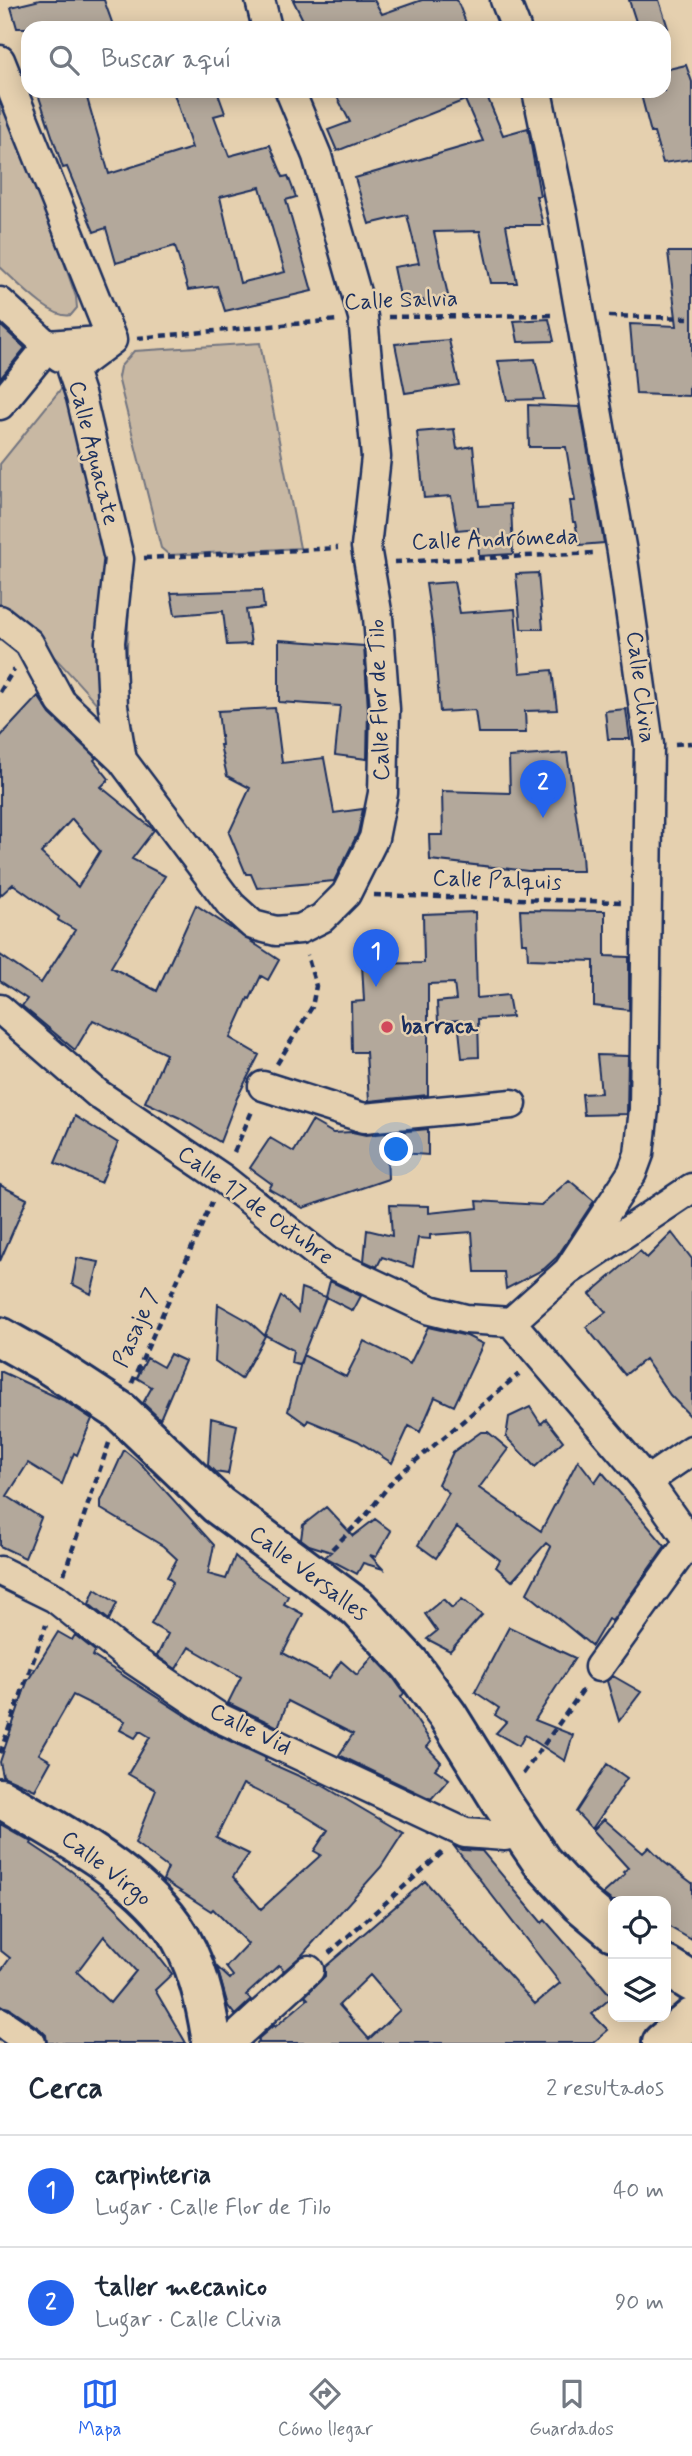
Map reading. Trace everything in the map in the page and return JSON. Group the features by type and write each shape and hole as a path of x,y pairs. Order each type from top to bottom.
{"street":[{"path":"260,0 265,21"},
{"path":"505,0 513,21"},
{"path":"0,60 112,340 49,345 0,405"},
{"name":"Calle Flor de Tilo","path":"293,98 317,156 363,317 376,457 368,555 378,617 385,709 383,793 374,838 346,894 322,918 300,929"},
{"name":"Calle Clivia","path":"539,98 622,552 649,746 644,1109 639,1154 620,1193 568,1271"},
{"path":"0,302 49,345 72,370"},
{"name":"Calle Aguacate","path":"112,340 72,370 81,397 119,559 110,642 113,706 122,760"},
{"path":"0,620 29,643 61,702 122,760 231,905 253,925 276,931 300,929"},
{"name":"Calle 17 de Octubre","path":"0,1009 98,1094 222,1178 328,1262 430,1310 466,1319 511,1322"},
{"path":"264,1086 365,1118 512,1104"},
{"path":"599,1667 691,1544 647,1481 511,1322 568,1271 692,1188"},
{"name":"Calle Versalles","path":"0,1336 120,1410 218,1505 358,1608 410,1664 448,1716 550,1871 581,1904 608,1927"},
{"path":"647,1481 692,1450"},
{"name":"Calle Vid","path":"0,1571 55,1598 127,1655 220,1718 465,1833 505,1836 512,1816"},
{"name":"Calle Virgo","path":"0,1798 72,1840 136,1887 173,1926 198,1979 205,2000 212,2043"},
{"path":"671,1969 692,1982"},
{"path":"229,2043 309,1970"},
{"path":"662,2043 692,2018"},
{"path":"0,2022 31,2043"}],"path":[{"name":"Calle Salvia","path":"112,340 363,317 580,315 692,318"},
{"name":"Calle Andrómeda","path":"119,559 622,552"},
{"name":"Calle Palquis","path":"346,894 646,903"},
{"name":"Pasaje 7","path":"0,1753 120,1410 264,1086 312,1007 316,986 300,929"},
{"path":"313,1576 324,1558 367,1514 394,1479 540,1356"},
{"path":"512,1816 599,1667"},
{"path":"309,1970 465,1833"}],"shaded area":[{"path":"0,77 76,297 77,308 71,315 54,312 44,306 0,267"},
{"path":"260,343 300,548 169,555 161,548 118,377 120,367 134,351"},
{"path":"68,380 130,570 126,678 121,708 112,721 73,676 0,608 0,464"}],"building":[{"path":"40,0 104,0 112,21 21,21 21,28 17,28 11,7"},
{"path":"293,0 374,0 382,14 422,0 457,0 465,21 304,21"},
{"path":"629,0 659,0 666,21 636,21"},
{"path":"686,65 692,82 692,159 663,163 654,133 651,133 642,98 671,98 671,68"},
{"path":"39,98 87,98 109,174 192,148 175,98 220,98 225,113 214,116 229,156 270,145 283,177 288,176 296,197 286,200 312,291 225,311 217,286 188,290 175,246 116,263 106,228 94,232 67,167 63,168","holes":["260,187 285,272 240,283 220,197"]},
{"path":"338,98 488,98 503,135 528,128 540,196 536,196 543,225 506,225 517,283 491,283 480,231 434,232 449,300 424,303 423,300 401,301 394,267 419,263 407,215 369,224 355,178 483,141 465,100 337,151 328,130 350,122"},
{"path":"668,252 692,252 692,385 689,386 689,396 636,394 630,324 677,326"},
{"path":"549,319 554,341 518,342 514,321"},
{"path":"0,325 25,348 0,379"},
{"path":"449,340 459,385 405,393 395,344"},
{"path":"535,359 544,399 507,400 498,361"},
{"path":"528,405 580,407 604,543 580,545 570,501 575,501 566,447 529,447"},
{"path":"454,429 457,449 473,446 479,506 511,504 513,554 479,556 478,528 457,530 451,496 424,498 417,432"},
{"path":"538,573 543,629 521,629 516,574"},
{"path":"454,582 460,613 515,609 520,673 552,670 557,710 525,711 526,733 478,733 475,710 440,712 426,584"},
{"path":"262,590 264,608 246,610 251,644 227,645 223,611 175,615 171,593"},
{"path":"279,640 364,646 368,709 367,759 335,755 340,706 279,702"},
{"path":"38,696 50,714 96,758 94,760 109,779 101,787 154,830 132,859 165,876 111,967 157,991 196,905 279,960 268,980 261,976 230,1038 259,1055 237,1098 220,1142 180,1118 145,1102 166,1054 93,1020 75,1050 22,1006 27,999 0,981 0,955 41,983 75,930 13,884 0,896 0,737","holes":["72,819 100,851 78,887 41,853"]},
{"path":"275,708 282,763 324,758 334,813 363,809 358,833 334,881 257,888 251,874 246,874 229,833 250,788 227,776 220,745 218,711"},
{"path":"626,709 630,739 608,739 605,711"},
{"path":"567,753 583,871 528,871 430,860 429,835 443,835 442,791 510,793 509,757"},
{"path":"520,910 605,911 605,956 629,957 629,1010 594,1006 594,961 528,959 527,943 522,943"},
{"path":"475,912 477,998 508,995 512,1017 478,1019 479,1057 462,1058 458,1020 438,1022 437,1002 456,1000 454,983 428,984 428,1095 369,1101 366,1052 352,1052 351,1002 364,1001 362,964 424,963 423,914"},
{"path":"597,1055 628,1056 627,1114 584,1115 582,1094 601,1093"},
{"path":"75,1116 118,1143 101,1183 55,1163"},
{"path":"312,1121 333,1133 352,1132 366,1135 428,1129 428,1155 387,1152 388,1179 303,1208 269,1189 272,1184 250,1168 270,1138 294,1152"},
{"path":"569,1180 594,1201 557,1257 544,1269 506,1289 504,1272 475,1272 472,1232 430,1235 430,1239 418,1238 413,1267 382,1257 377,1267 364,1261 367,1230 392,1236 390,1205 429,1206 429,1213 478,1208 477,1201 541,1205"},
{"path":"0,1185 27,1199 0,1261"},
{"path":"672,1233 692,1259 692,1418 670,1395 645,1359 625,1375 586,1327 606,1312 590,1294 640,1251 647,1258"},
{"path":"77,1258 99,1262 91,1294 72,1284"},
{"path":"330,1281 361,1296 353,1311 326,1297"},
{"path":"301,1288 326,1297 299,1365 291,1363 293,1350 265,1335 281,1296 298,1312"},
{"path":"218,1304 250,1322 265,1336 241,1379 215,1361"},
{"path":"428,1327 467,1336 483,1344 454,1406 435,1397 420,1432 409,1426 392,1463 358,1441 308,1420 306,1424 288,1411 303,1355 346,1377 364,1341 410,1364"},
{"path":"170,1354 185,1361 160,1419 143,1403 152,1387 137,1378 147,1358 163,1367"},
{"path":"0,1371 63,1400 92,1419 62,1484 28,1463 7,1496 41,1518 25,1558 0,1546"},
{"path":"530,1407 541,1424 546,1419 563,1441 535,1467 506,1437 509,1417"},
{"path":"211,1418 237,1425 228,1474 215,1472 208,1465"},
{"path":"481,1432 488,1432 508,1449 479,1488 541,1531 578,1460 595,1482 602,1472 665,1546 612,1621 608,1619 592,1646 527,1593 551,1547 546,1543 512,1581 496,1567 500,1560 457,1527 436,1558 418,1545 449,1493 438,1484 453,1452"},
{"path":"124,1450 142,1465 214,1545 208,1574 226,1579 235,1556 251,1571 288,1596 284,1604 303,1614 283,1653 329,1678 341,1661 357,1675 373,1656 392,1676 404,1693 401,1697 431,1742 427,1747 441,1762 435,1769 449,1779 431,1799 339,1755 353,1734 288,1701 278,1727 228,1703 241,1677 189,1647 176,1669 157,1656 168,1634 151,1624 173,1582 167,1577 177,1559 163,1546 101,1509 101,1501"},
{"path":"326,1507 353,1536 375,1519 391,1531 376,1557 370,1555 383,1569 363,1563 357,1574 325,1557 331,1552 309,1545 301,1539 303,1525"},
{"path":"95,1589 117,1603 109,1620 89,1604"},
{"path":"443,1599 452,1608 462,1599 482,1615 450,1651 427,1639 437,1631 425,1614"},
{"path":"509,1627 575,1658 535,1720 573,1735 565,1761 525,1735 519,1746 496,1733 506,1722 495,1715 499,1708 475,1692"},
{"path":"58,1632 72,1640 75,1635 95,1651 93,1656 211,1732 266,1758 265,1761 320,1784 403,1833 381,1867 302,1955 284,1971 279,1965 246,1995 251,2000 235,2015 228,2006 217,1967 230,1979 233,1976 226,1967 248,1944 213,1909 211,1911 163,1880 168,1868 135,1843 156,1790 128,1774 150,1737 140,1731 135,1738 120,1730 125,1721 73,1695 39,1754 51,1761 35,1790 3,1776 0,1762 27,1682","holes":["243,1784 328,1830 314,1851 321,1855 261,1909 233,1877 249,1854 216,1838"]},
{"path":"613,1676 641,1692 619,1721 607,1681"},
{"path":"607,1764 627,1778 592,1829 576,1812"},
{"path":"604,1819 643,1853 649,1847 692,1883 692,1940 671,1928 671,1896 608,1898 603,1894 628,1868 593,1830"},
{"path":"0,1824 32,1842 31,1844 70,1870 107,1899 138,1930 172,1974 155,1990 186,2043 47,2043 46,2035 40,2029 9,2008 0,2006 0,1972 10,1958 0,1950","holes":["104,1936 136,1971 110,2003 77,1972"]},
{"path":"453,1845 463,1850 482,1851 542,1923 545,1920 608,1992 608,2000 592,2014 608,2030 593,2043 257,2043 274,2025 275,2027 308,1999 305,1996 325,1976 325,1967 425,1881 535,2004 560,1983","holes":["370,1975 400,2010 369,2039 339,2005"]}],"place":[{"name":"taller mecanico","path":"543,818"},
{"name":"carpinteria","path":"376,987"},
{"name":"barraca","path":"387,1027"}]}
